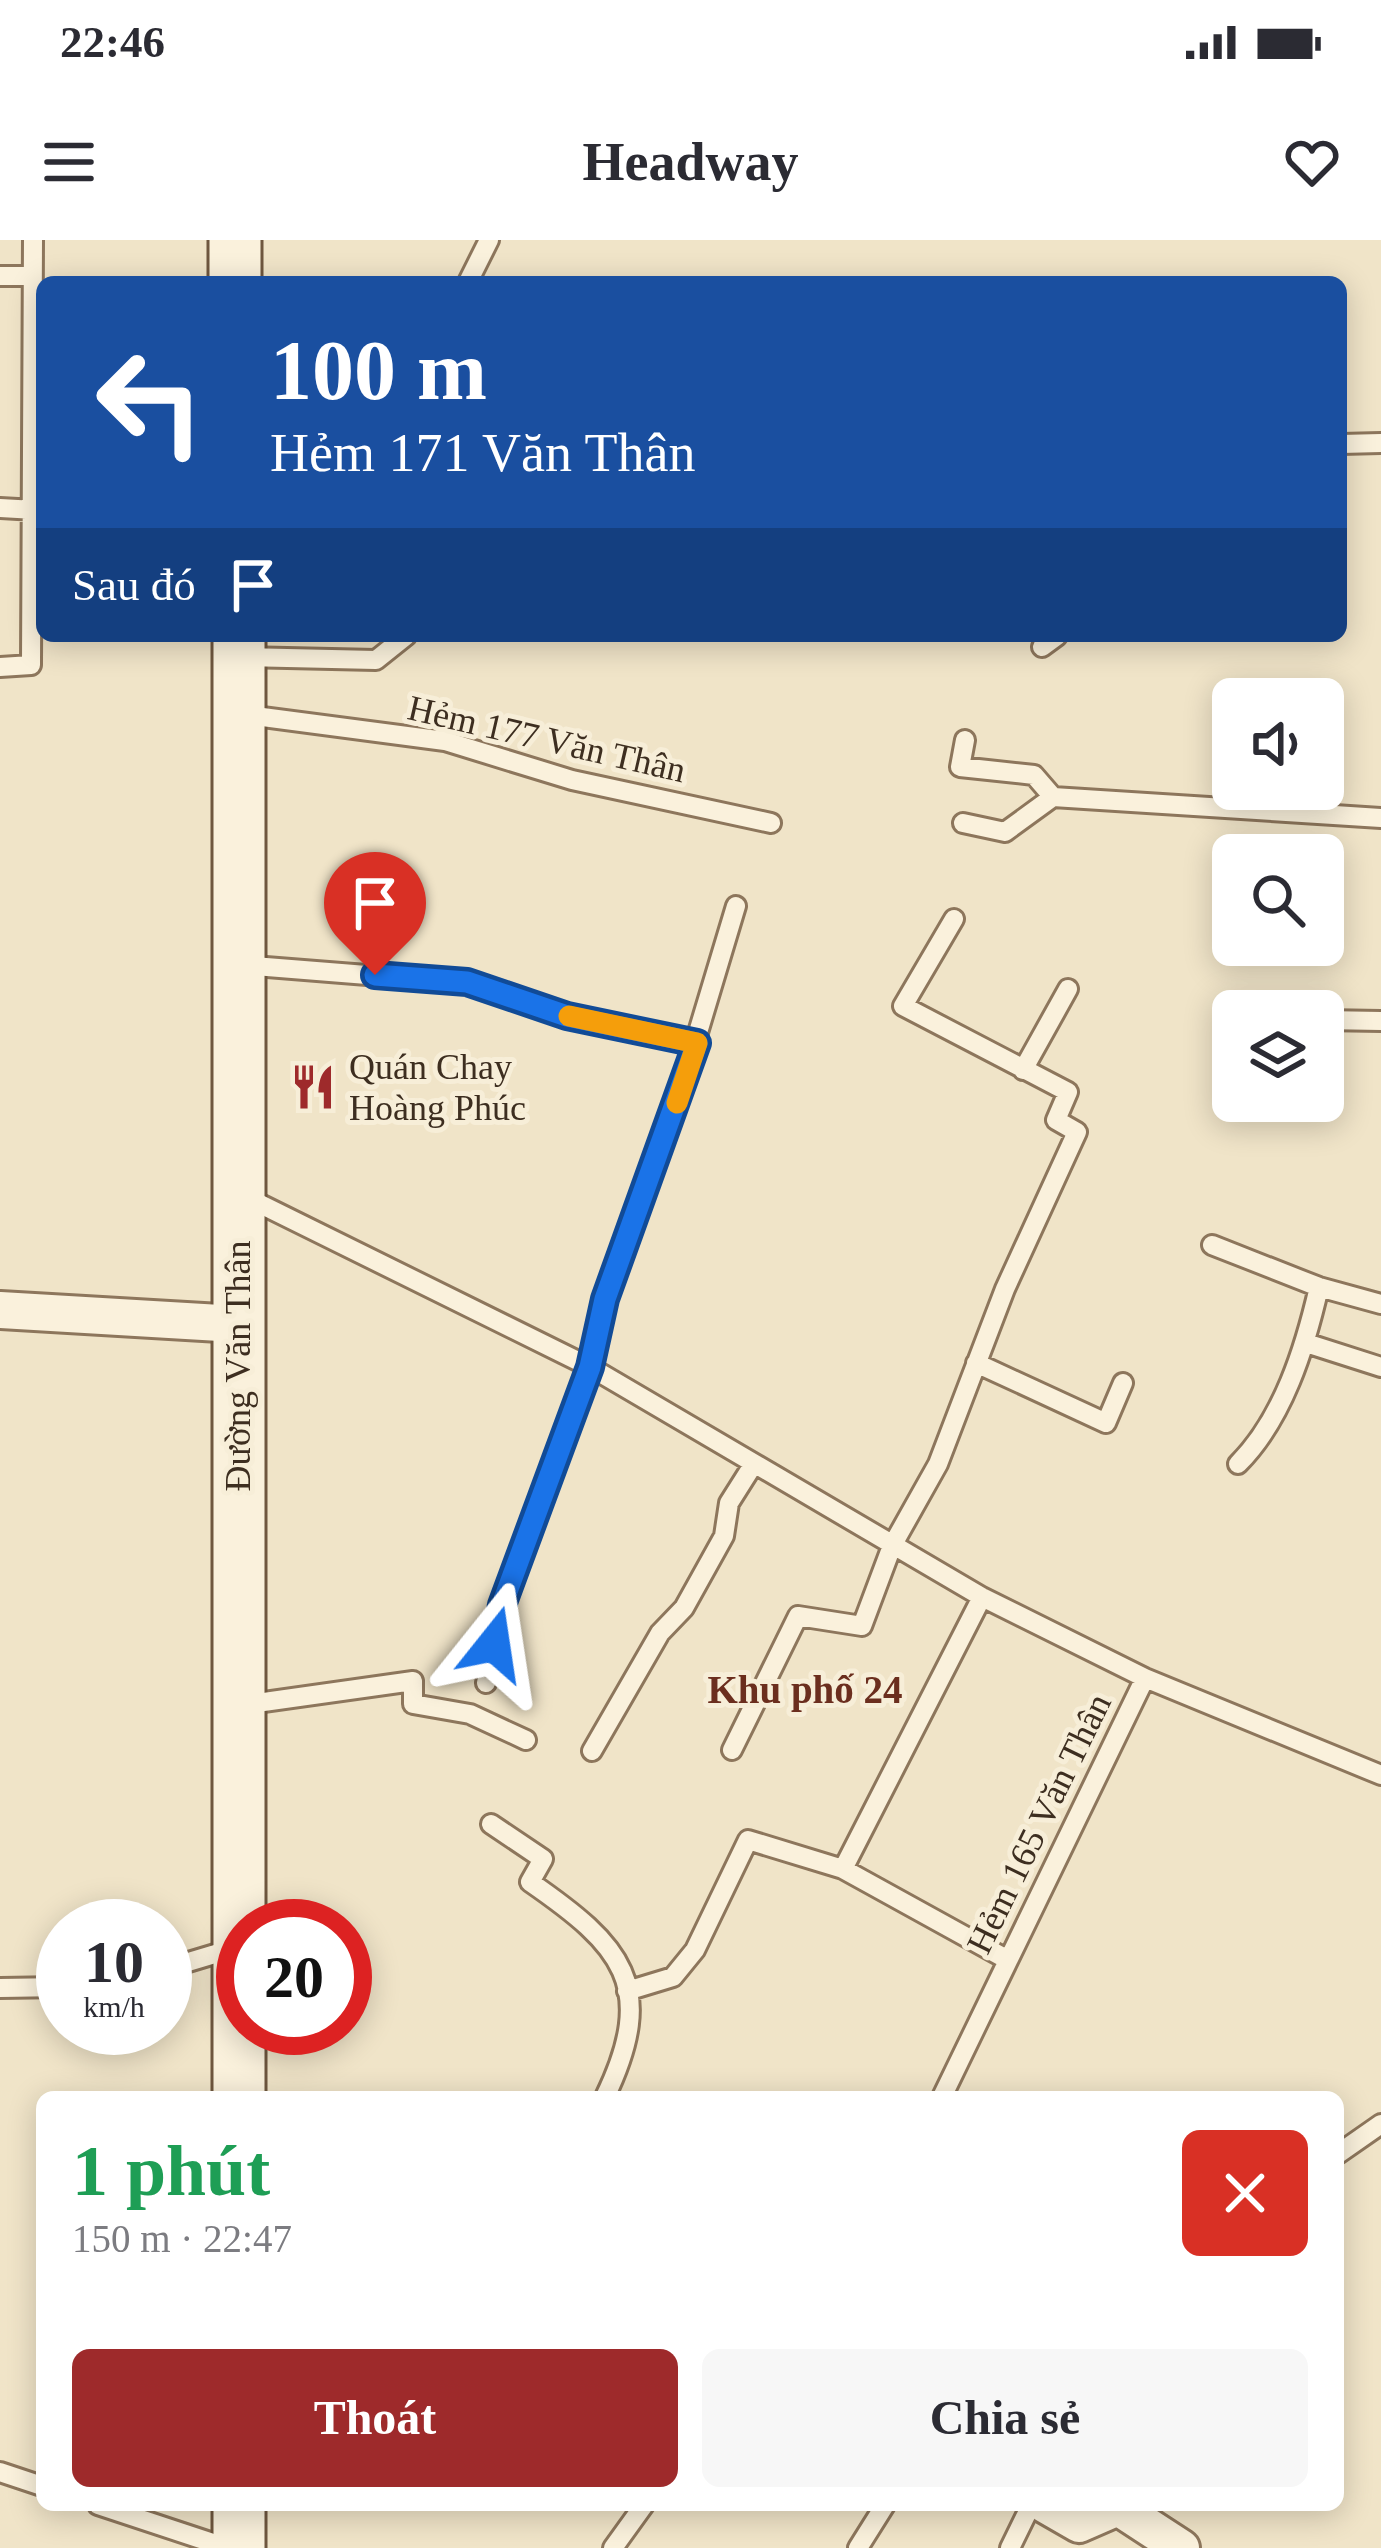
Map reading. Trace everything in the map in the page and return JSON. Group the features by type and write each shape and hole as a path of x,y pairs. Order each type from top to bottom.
{"street":[{"path":"235,240 235,276"},
{"name":"Đường Văn Thân","path":"239,646 240,1899"},
{"path":"0,1310 237,1324"},
{"name":"Đường Văn Thân","path":"239,2091 240,2055"},
{"path":"239,2511 239,2548"},
{"path":"1056,2511 1079,2524 1108,2511"},
{"path":"1126,2511 1181,2548"}],"lane":[{"path":"0,667 31,665 33,240"},
{"path":"471,276 489,240"},
{"path":"0,276 31,276"},
{"path":"1347,444 1381,443"},
{"path":"0,508 35,510"},
{"path":"239,646 376,659 398,642"},
{"name":"Hẻm 177 Văn Thân","path":"236,714 446,742 572,780 771,823"},
{"path":"965,740 960,766 1034,775 1053,797"},
{"path":"964,823 1005,832 1053,797 1381,818"},
{"path":"486,1683 502,1605 590,1367 605,1299 679,1099 736,906"},
{"path":"732,1750 798,1616 862,1626 892,1546 938,1464 976,1363 1077,1132 1056,1120 1068,1092 903,1006 954,919"},
{"path":"236,964 467,982 567,1016 697,1043"},
{"path":"1023,1070 1068,989"},
{"path":"1344,1020 1381,1021"},
{"name":"Hẻm 165 Văn Thân","path":"238,1193 590,1367 982,1598 1145,1678 945,2091"},
{"path":"1212,1245 1318,1287 1381,1304"},
{"path":"1238,1464 1282,1398 1306,1343 1318,1287"},
{"path":"1306,1343 1381,1367"},
{"path":"976,1363 1106,1423 1123,1383"},
{"path":"592,1751 660,1634 684,1608 724,1536 728,1503 753,1465"},
{"path":"843,1869 982,1598"},
{"path":"1145,1678 1381,1775"},
{"path":"237,1706 413,1681 413,1704 470,1714 526,1740"},
{"path":"490,1824 543,1859 530,1882 584,1919 614,1949 627,1991 628,2040 607,2091"},
{"path":"627,1991 673,1977 694,1950 748,1840 843,1869 1008,1960"},
{"path":"0,1988 36,1987"},
{"path":"1344,2150 1381,2124"},
{"path":"0,2472 36,2484"},
{"path":"116,2511 228,2548"},
{"path":"613,2548 640,2511"},
{"path":"858,2548 881,2511"},
{"path":"1010,2548 1028,2511"}],"slow traffic":[{"path":"569,1016 697,1043 677,1103"}],"place":[{"name":"Quán Chay Hoàng Phúc","path":"313,1087"}],"district":[{"name":"Khu phố 24","path":"805,1689"}],"route":[{"path":"375,975 467,982 567,1016 697,1043 605,1299 590,1367 502,1605 494,1644"}]}
